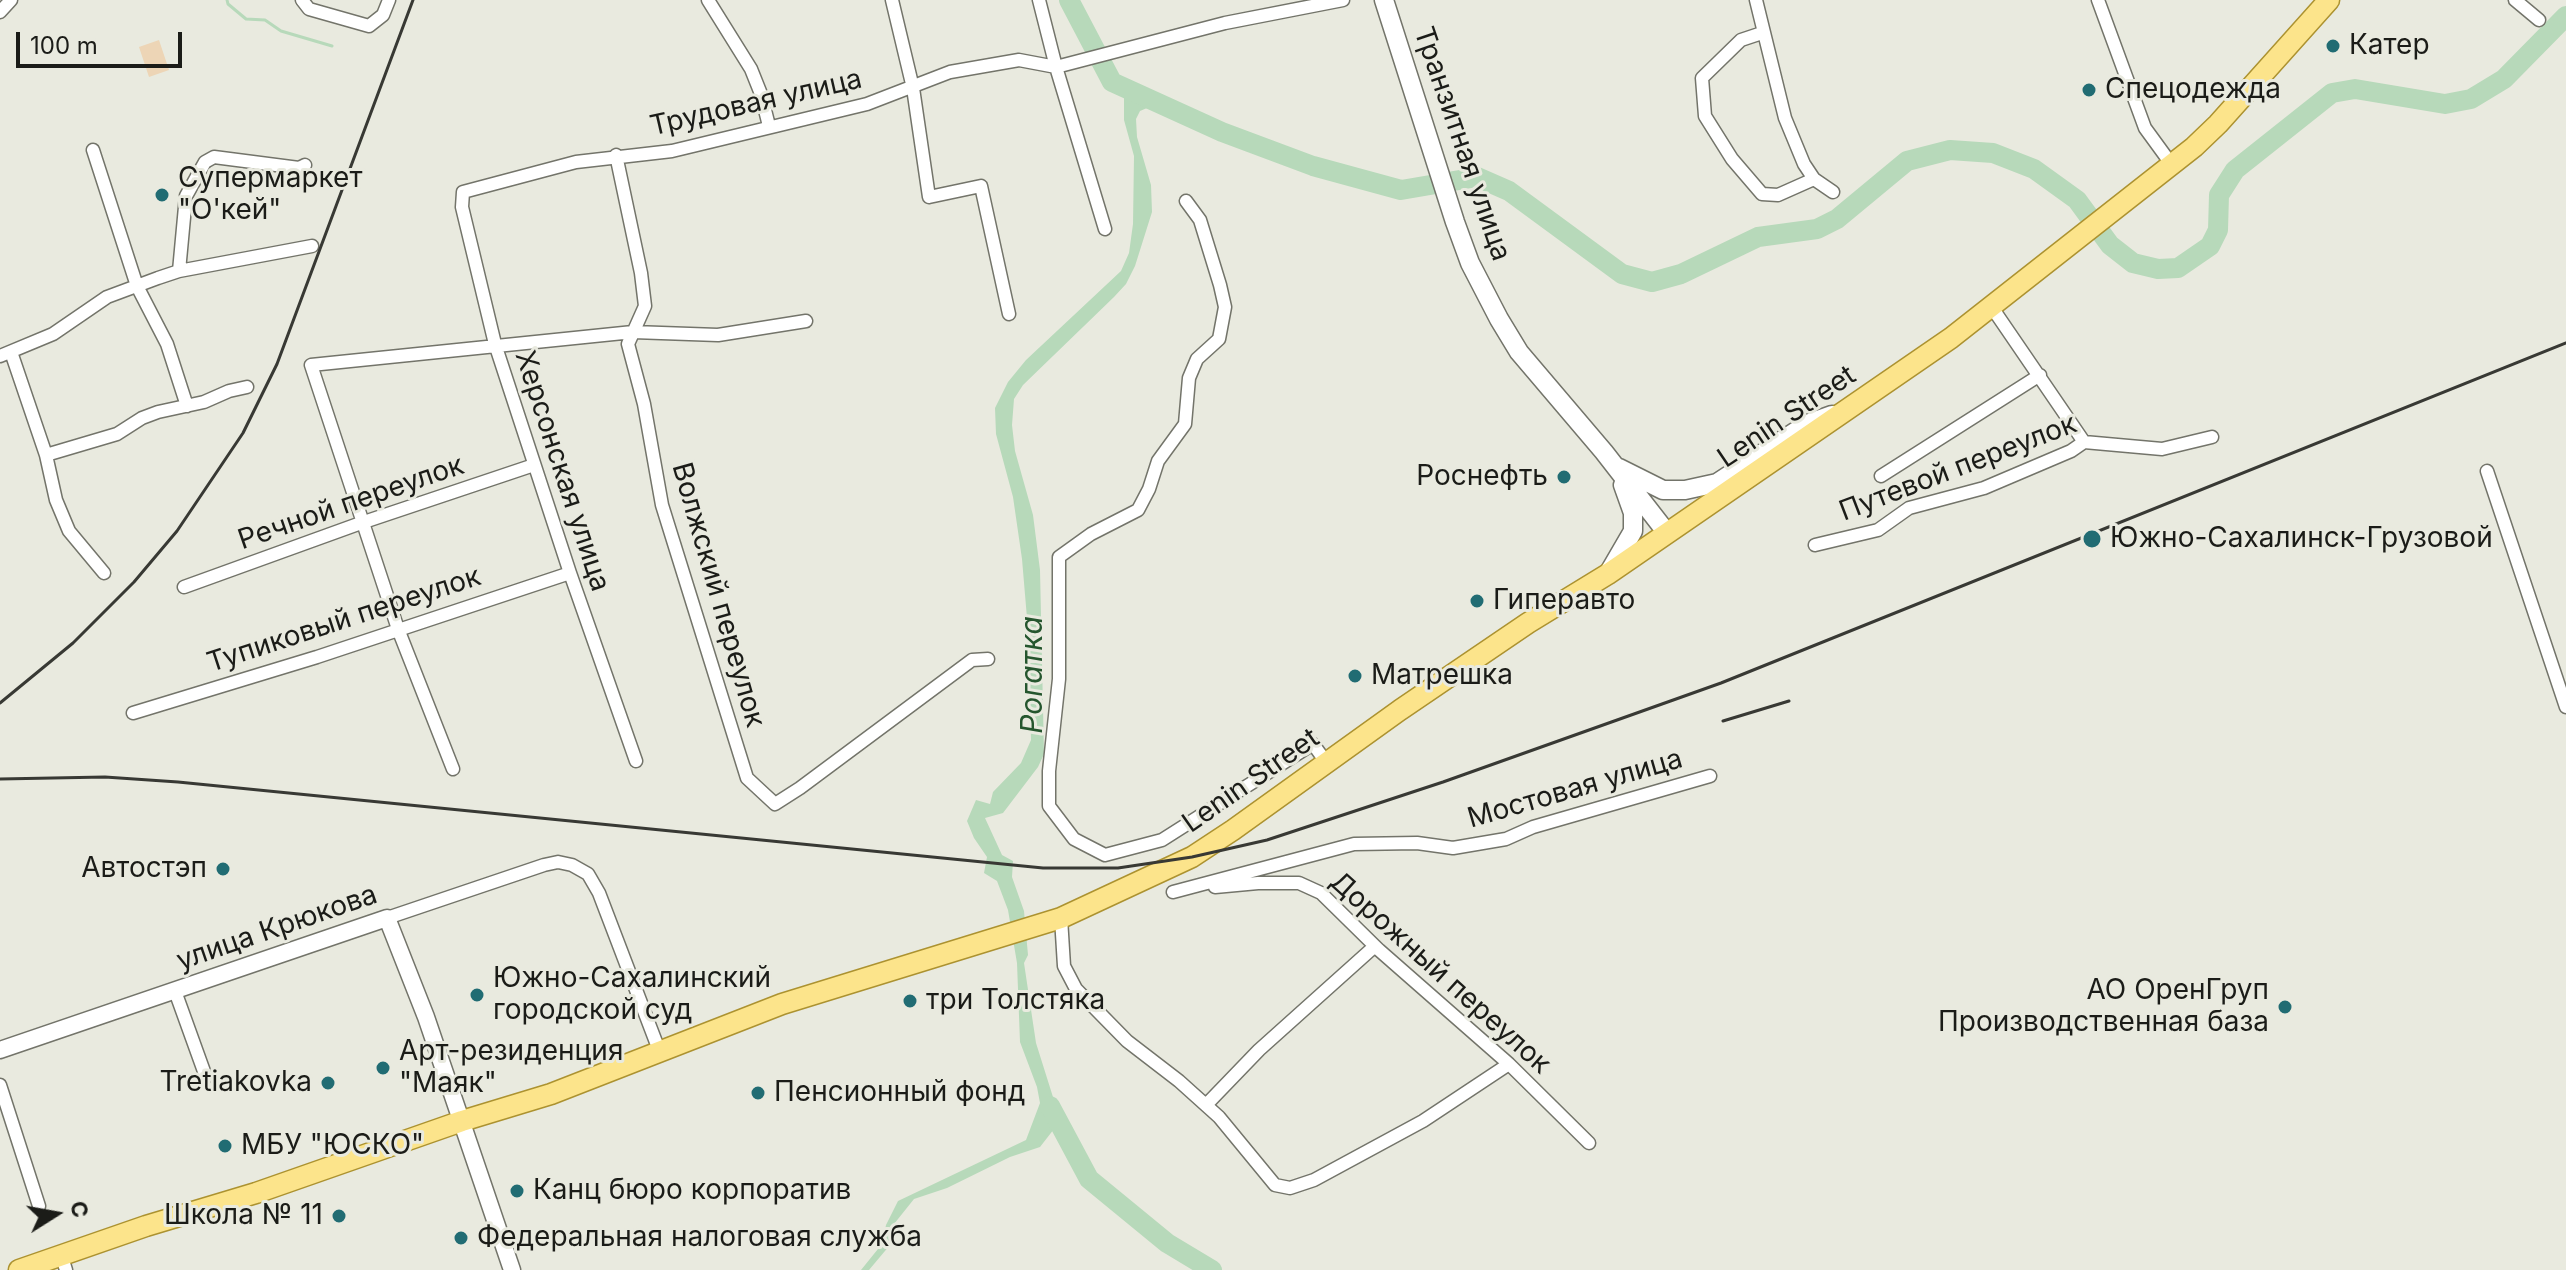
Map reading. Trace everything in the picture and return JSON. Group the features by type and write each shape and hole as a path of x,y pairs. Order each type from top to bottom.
{"main road":[{"name":"Транзитная улица","path":"1384,0 1433,158 1470,263 1519,352 1667,533"},
{"name":"Lenin Street","path":"19,1270 64,1262 146,1226 256,1193 462,1121 551,1094 782,1004 1054,920 1192,857 1528,623 1608,574 1951,338 2172,165 2218,124 2329,0"},
{"path":"1613,465 1663,490 1685,490 1717,483 1807,424 1848,409"},
{"path":"1608,574 1633,531 1633,513 1613,465"}],"street":[{"path":"0,12 11,0"},
{"path":"302,0 309,9 369,26 383,15 389,0"},
{"path":"708,0 751,69 769,126"},
{"path":"892,0 913,88 929,197 981,186 1009,314"},
{"path":"1039,0 1105,229"},
{"path":"1056,67 1225,23 1343,0"},
{"path":"1756,0 1785,118 1804,164 1814,179 1833,192"},
{"path":"2098,0 2145,128 2172,165"},
{"path":"2515,0 2539,20"},
{"path":"1762,33 1741,40 1702,78 1705,116 1732,159 1762,194 1778,195 1814,179"},
{"name":"Трудовая улица","path":"463,192 576,162 616,155 672,151 867,104 950,72 1019,60 1056,67"},
{"path":"93,150 137,286 167,344 187,406"},
{"name":"Волжский переулок","path":"616,155 645,306 628,344 644,404 662,505 747,778 775,804 972,660 988,659"},
{"path":"179,271 186,196 205,162 214,157 299,168 305,165"},
{"name":"Херсонская улица","path":"463,192 462,207 495,344 636,761"},
{"path":"1186,201 1200,220 1220,285 1225,307 1219,339 1197,359 1189,378 1185,424 1158,461 1138,510 1091,534 1059,557 1059,679 1049,771 1049,806 1074,839 1105,855 1162,840 1313,744 1326,762"},
{"path":"104,573 69,531 56,500 46,455 6,354 53,334 107,297 179,271 312,246"},
{"path":"1991,306 2084,442"},
{"path":"453,769 398,629 311,365 633,332 718,335 806,321"},
{"path":"1881,476 2040,375"},
{"path":"46,455 117,434 142,418 247,387"},
{"name":"Путевой переулок","path":"1815,545 1878,530 1909,508 1984,488 2071,451 2084,442 2162,449 2212,437"},
{"name":"Речной переулок","path":"184,587 534,465"},
{"path":"2487,471 2566,707"},
{"name":"Тупиковый переулок","path":"133,713 317,657 570,573"},
{"name":"Мостовая улица","path":"1173,892 1354,844 1417,843 1453,848 1506,839 1533,827 1710,776"},
{"name":"улица Крюкова","path":"0,1050 558,862 572,865 588,874 599,893 659,1050"},
{"path":"1148,879 1173,892"},
{"name":"Дорожный переулок","path":"1173,892 1258,883 1299,883 1321,893 1375,946 1509,1064 1589,1143"},
{"path":"387,918 415,985 512,1270"},
{"path":"1054,920 1064,966 1076,989 1127,1041 1219,1117 1275,1185 1290,1188 1314,1180 1423,1121 1509,1064"},
{"path":"1206,1105 1259,1050 1375,946"},
{"path":"175,991 206,1077"},
{"path":"0,1085 39,1206"}],"shaded area":[{"path":"159,40 169,70 149,77 139,47"}],"water":[{"name":"Рогатка","path":"1124,97 1147,108 1140,111 1136,119 1137,137 1151,185 1152,212 1135,266 1126,284 1023,385 1014,399 1012,425 1015,451 1033,515 1040,570 1044,754 1038,767 1003,813 985,818 1002,855 1013,861 1012,877 1024,911 1028,955 1024,963 1036,1043 1058,1113 1054,1129 1040,1147 1010,1157 947,1188 914,1199 894,1224 890,1245 869,1270 861,1270 882,1244 886,1225 898,1201 1026,1140 1040,1103 1020,1042 1017,963 1008,910 997,881 984,873 987,857 967,821 976,800 990,804 993,792 1021,763 1031,740 1028,630 1022,559 1013,497 996,434 995,408 1008,382 1026,360 1121,271 1129,253 1133,224 1134,156 1124,120"}],"waterway":[{"path":"227,0 246,19 265,20 281,31 332,46"},
{"path":"1069,0 1112,82 1222,132 1313,166 1401,190 1477,177 1509,191 1622,274 1652,282 1681,274 1758,237 1817,229 1837,219 1907,161 1950,150 1993,153 2034,169 2077,200 2110,245 2133,263 2158,269 2178,268 2210,246 2218,230 2219,195 2235,170 2332,93 2355,89 2445,104 2471,99 2504,79 2566,16"},
{"path":"1050,1106 1089,1179 1167,1243 1212,1270"}],"railway":[{"path":"0,703 73,643 134,582 177,531 243,433 277,364 413,0"},
{"path":"0,779 105,777 178,782 1043,868 1118,868 1192,857 1267,840 1443,782 1721,683 2566,343"},
{"path":"1723,721 1789,701"}],"place":[{"name":"Катер","path":"2333,46"},
{"name":"Спецодежда","path":"2089,90"},
{"name":"Супермаркет \"О'кей\"","path":"162,195"},
{"name":"Роснефть","path":"1564,477"},
{"name":"Южно-Сахалинск-Грузовой","path":"2092,539"},
{"name":"Гиперавто","path":"1477,601"},
{"name":"Матрешка","path":"1355,676"},
{"name":"Автостэп","path":"223,869"},
{"name":"Южно-Сахалинский городской суд","path":"477,995"},
{"name":"три Толстяка","path":"910,1001"},
{"name":"АО ОренГруп Производственная база","path":"2285,1007"},
{"name":"Арт-резиденция \"Маяк\"","path":"383,1068"},
{"name":"Tretiakovka","path":"328,1083"},
{"name":"Пенсионный фонд","path":"758,1093"},
{"name":"МБУ \"ЮСКО\"","path":"225,1146"},
{"name":"Канц бюро корпоратив","path":"517,1191"},
{"name":"Школа № 11","path":"339,1216"},
{"name":"Федеральная налоговая служба","path":"461,1238"}]}
